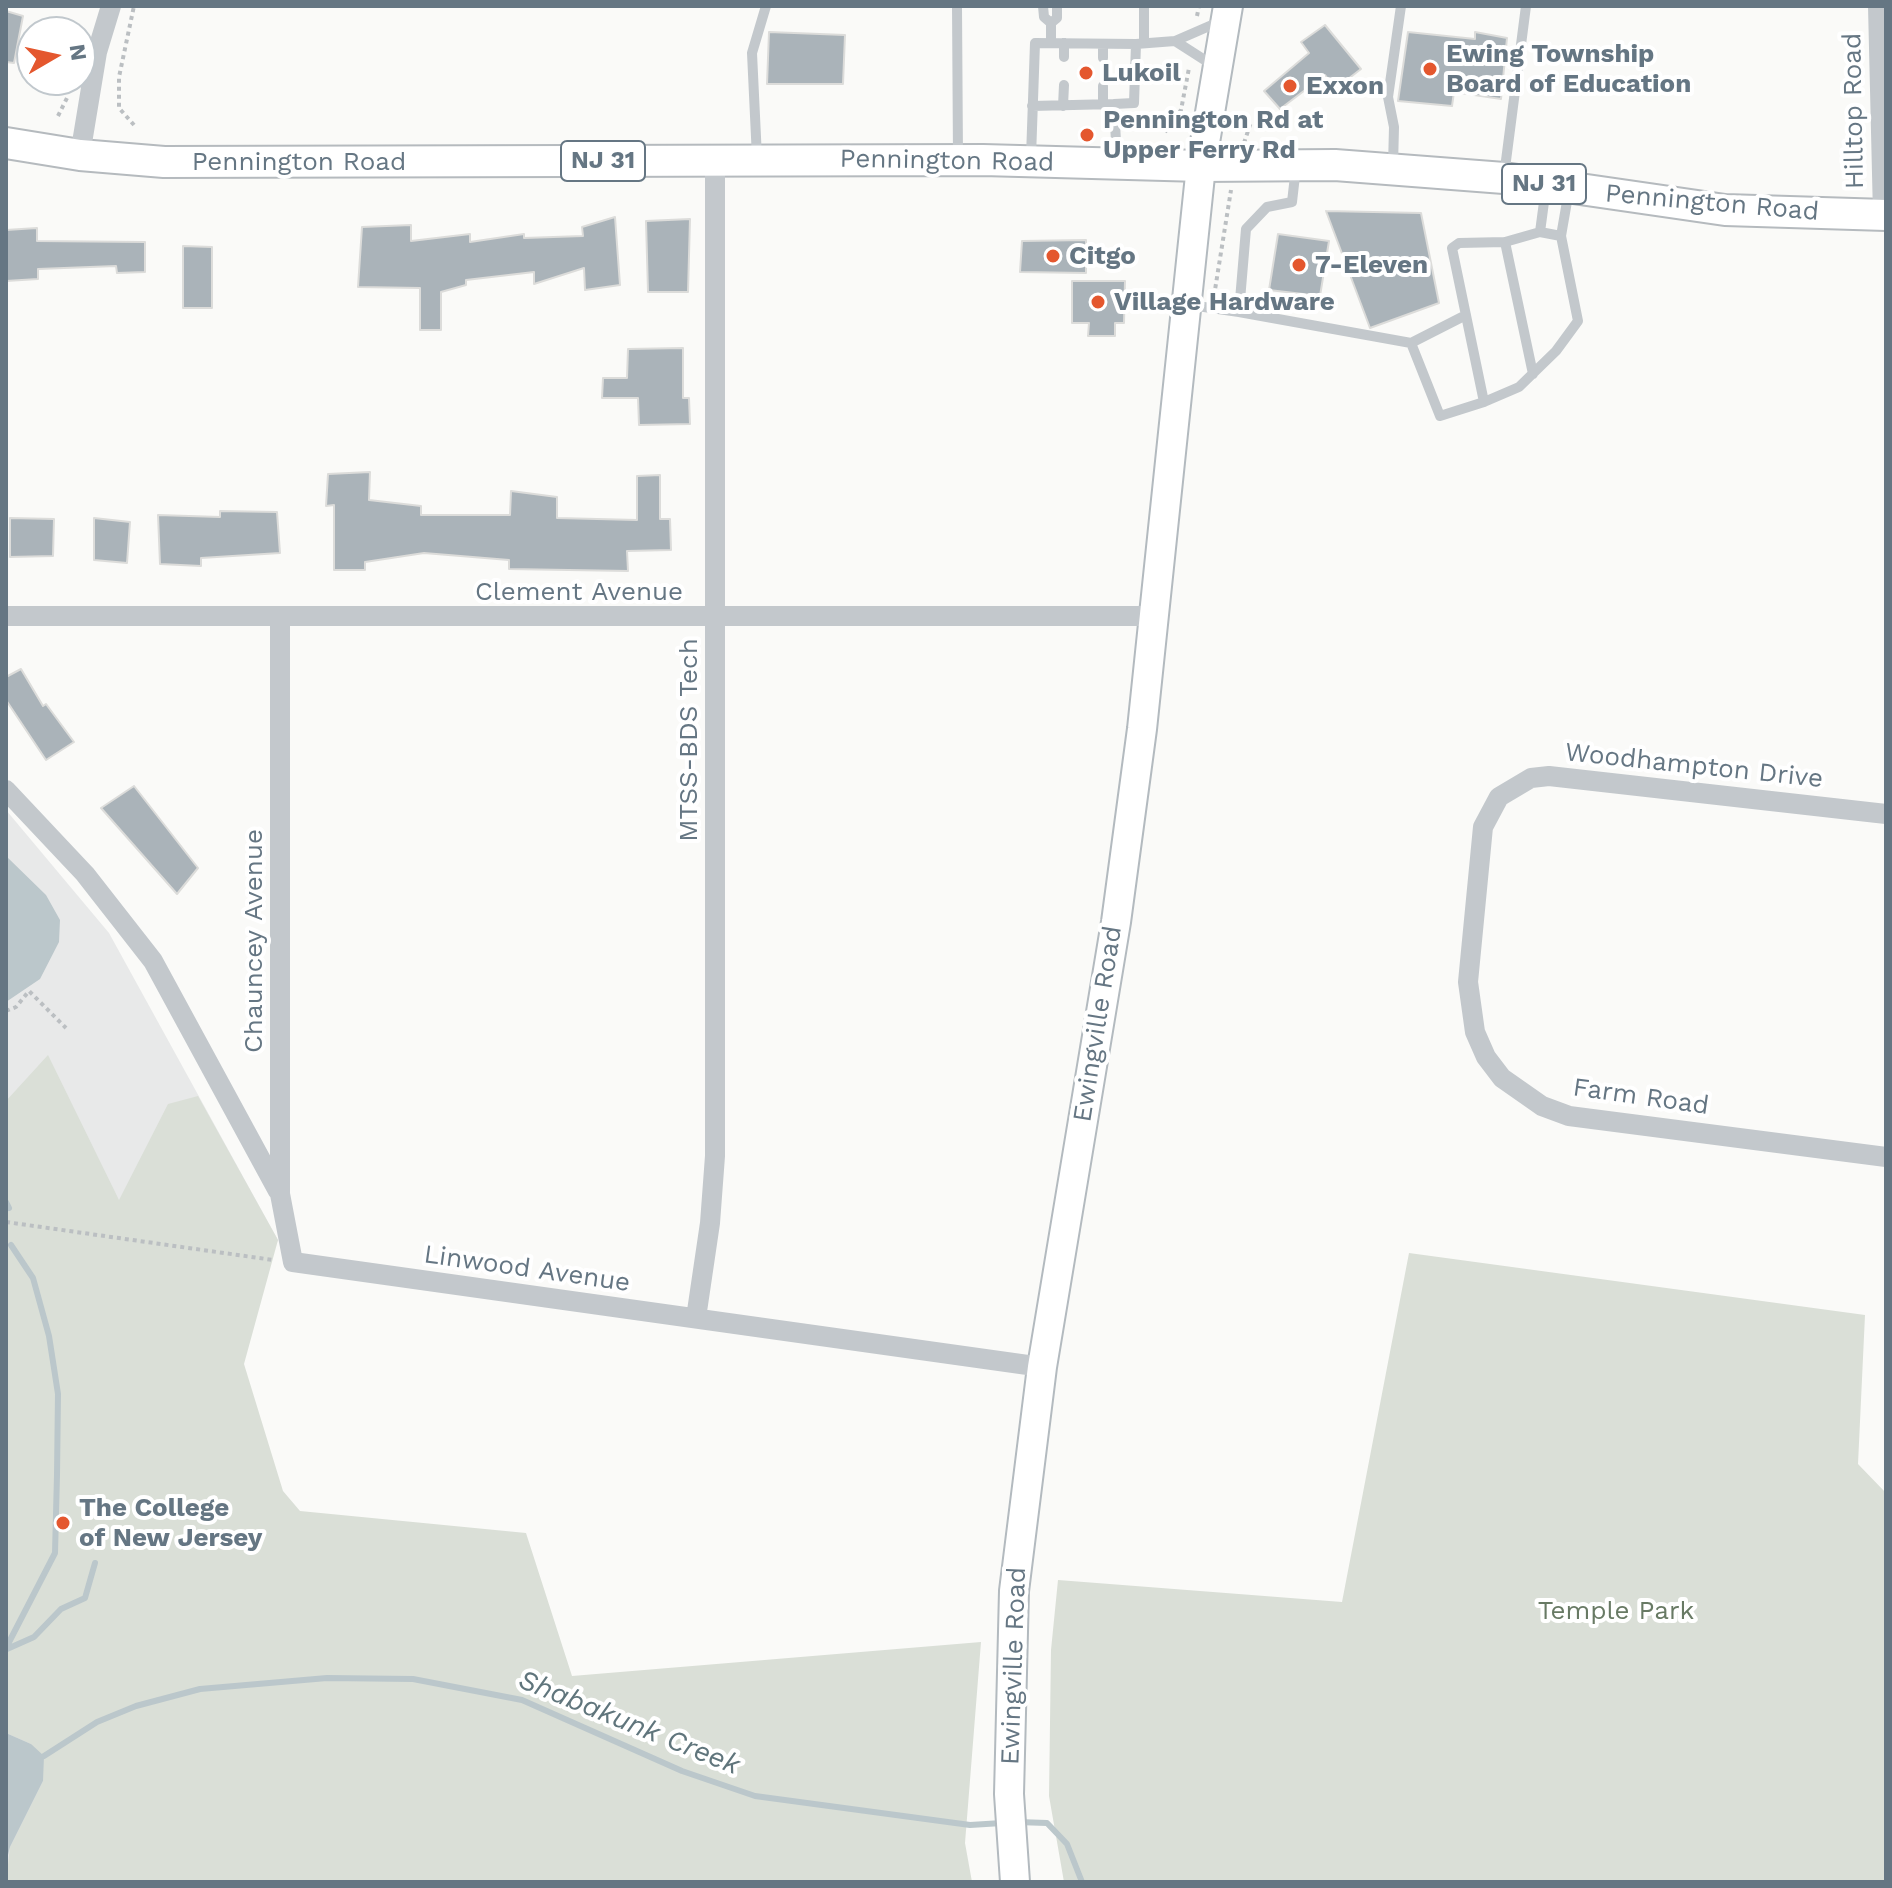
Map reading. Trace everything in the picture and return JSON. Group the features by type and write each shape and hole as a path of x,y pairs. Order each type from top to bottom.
{"main road":[{"name":"Ewingville Road","path":"1015,1882 1009,1794 1014,1591 1042,1367 1116,922 1153,616 1201,166 1227,12"},
{"name":"Pennington Road","path":"6,143 80,155 193,162 958,160 1393,168 1504,178 1725,210 1884,215"}],"street":[{"path":"80,155 97,52 111,6"},
{"name":"Hilltop Road","path":"1878,6 1884,215"},
{"name":"MTSS-BDS Tech","path":"696,1318 715,1156 715,160"},
{"name":"Clement Avenue","path":"6,616 1153,616"},
{"name":"Chauncey Avenue","path":"280,618 280,1194 293,1262"},
{"name":"Woodhampton Drive","path":"1468,982 1483,827 1499,797 1531,778 1549,776 1886,814"},
{"path":"6,790 85,874 153,961 280,1194"},
{"name":"Farm Road","path":"1468,982 1475,1032 1486,1057 1502,1078 1542,1106 1569,1116 1886,1157"},
{"name":"Linwood Avenue","path":"293,1262 1042,1367"}],"lane":[{"path":"757,159 752,53 766,6"},
{"path":"957,6 958,160"},
{"path":"1043,6 1044,17 1051,23 1051,43"},
{"path":"1051,23 1057,18 1057,6"},
{"path":"1032,106 1134,103 1144,6"},
{"path":"1393,168 1394,127 1388,97 1401,6"},
{"path":"1504,178 1526,6"},
{"path":"1031,161 1035,43 1140,44 1175,41 1227,12"},
{"path":"1175,41 1218,68"},
{"path":"1064,43 1064,57"},
{"path":"1103,44 1103,58"},
{"path":"1063,106 1064,85"},
{"path":"1103,86 1117,163"},
{"path":"1239,312 1246,229 1267,207 1292,202 1296,165"},
{"path":"1411,343 1440,416 1519,387 1556,351 1578,321 1561,236 1558,186"},
{"path":"1540,232 1558,186"},
{"path":"1484,402 1452,248 1459,243 1505,242 1540,232 1561,236"},
{"path":"1505,242 1533,374"},
{"path":"1187,305 1411,343 1466,315"}],"path":[{"path":"134,6 119,77 119,108 134,125"},
{"path":"1195,29 1199,6"},
{"path":"1165,132 1181,110 1192,51"},
{"path":"58,116 67,96"},
{"path":"1198,196 1230,196 1241,190"},
{"path":"6,1011 16,1007 29,991 66,1028"},
{"path":"6,1222 293,1262"}],"shaded area":[{"name":"The College of New Jersey","path":"6,810 109,933 278,1240 6,1882"},
{"path":"6,856 46,895 60,920 59,942 40,979 6,1002"},
{"path":"6,1733 31,1744 44,1756 43,1781 10,1847 6,1863"}],"green space":[{"path":"48,1055 119,1200 168,1104 198,1096 278,1240 244,1364 283,1491 300,1511 526,1533 572,1676 981,1642 965,1843 972,1882 6,1882 10,1847 43,1781 31,1744 6,1733 6,1101"},
{"name":"Temple Park","path":"1409,1253 1865,1315 1858,1464 1886,1493 1886,1882 1064,1882 1049,1796 1051,1650 1058,1580 1342,1602"}],"building":[{"path":"6,11 23,16 16,16 14,63 6,62"},
{"path":"1325,25 1361,69 1335,89 1325,75 1280,109 1264,91 1309,53 1301,42"},
{"path":"769,32 845,35 843,84 767,84"},
{"path":"1408,32 1475,39 1475,32 1507,38 1501,99 1454,92 1452,106 1398,101"},
{"path":"1326,211 1421,213 1439,303 1370,328"},
{"path":"615,217 620,285 585,290 584,268 534,284 534,272 466,280 466,285 441,292 441,330 420,330 420,288 358,287 362,227 411,225 411,241 470,234 470,242 524,234 524,238 583,236 582,227"},
{"path":"690,219 688,292 648,292 646,221"},
{"path":"37,228 37,241 145,242 145,272 117,273 116,266 38,269 38,279 6,281 6,230"},
{"name":"7-Eleven","path":"1278,234 1329,241 1320,296 1269,290"},
{"name":"Citgo","path":"1086,240 1086,273 1020,272 1022,241"},
{"path":"183,246 212,247 212,308 183,308"},
{"name":"Village Hardware","path":"1072,281 1125,281 1124,323 1115,323 1115,336 1088,336 1089,323 1072,323"},
{"path":"683,348 683,398 689,398 690,424 639,425 638,398 602,398 603,378 627,378 628,349"},
{"path":"370,472 369,500 421,506 421,515 510,515 511,491 557,497 557,518 637,520 637,476 660,475 660,519 670,519 671,550 627,551 628,571 509,569 509,560 424,553 365,562 365,570 334,570 334,505 326,506 328,474"},
{"path":"220,511 277,512 280,553 201,558 201,566 160,564 158,515 220,517"},
{"path":"10,518 54,519 53,556 10,557"},
{"path":"94,518 130,522 127,563 94,560"},
{"path":"21,669 43,706 46,704 74,742 46,760 6,700 6,677"},
{"path":"134,786 198,868 177,894 101,808"}],"waterway":[{"path":"6,1202 9,1208"},
{"path":"6,1648 55,1553 57,1475 58,1394 49,1336 33,1278 11,1245"},
{"path":"7,1649 34,1637 61,1609 85,1598 95,1563"},
{"name":"Shabakunk Creek","path":"44,1756 97,1722 136,1706 200,1689 327,1678 413,1679 522,1700 682,1771 755,1796 970,1825 1002,1823"},
{"name":"Shabakunk Creek","path":"1017,1822 1047,1823 1067,1844 1082,1882"}],"place":[{"name":"Ewing Township Board of Education","path":"1430,69"},
{"name":"Lukoil","path":"1086,73"},
{"name":"Exxon","path":"1290,86"},
{"name":"Pennington Rd at Upper Ferry Rd","path":"1087,135"},
{"name":"Citgo","path":"1053,256"},
{"name":"7-Eleven","path":"1299,265"},
{"name":"Village Hardware","path":"1098,302"},
{"name":"The College of New Jersey","path":"63,1523"}]}
